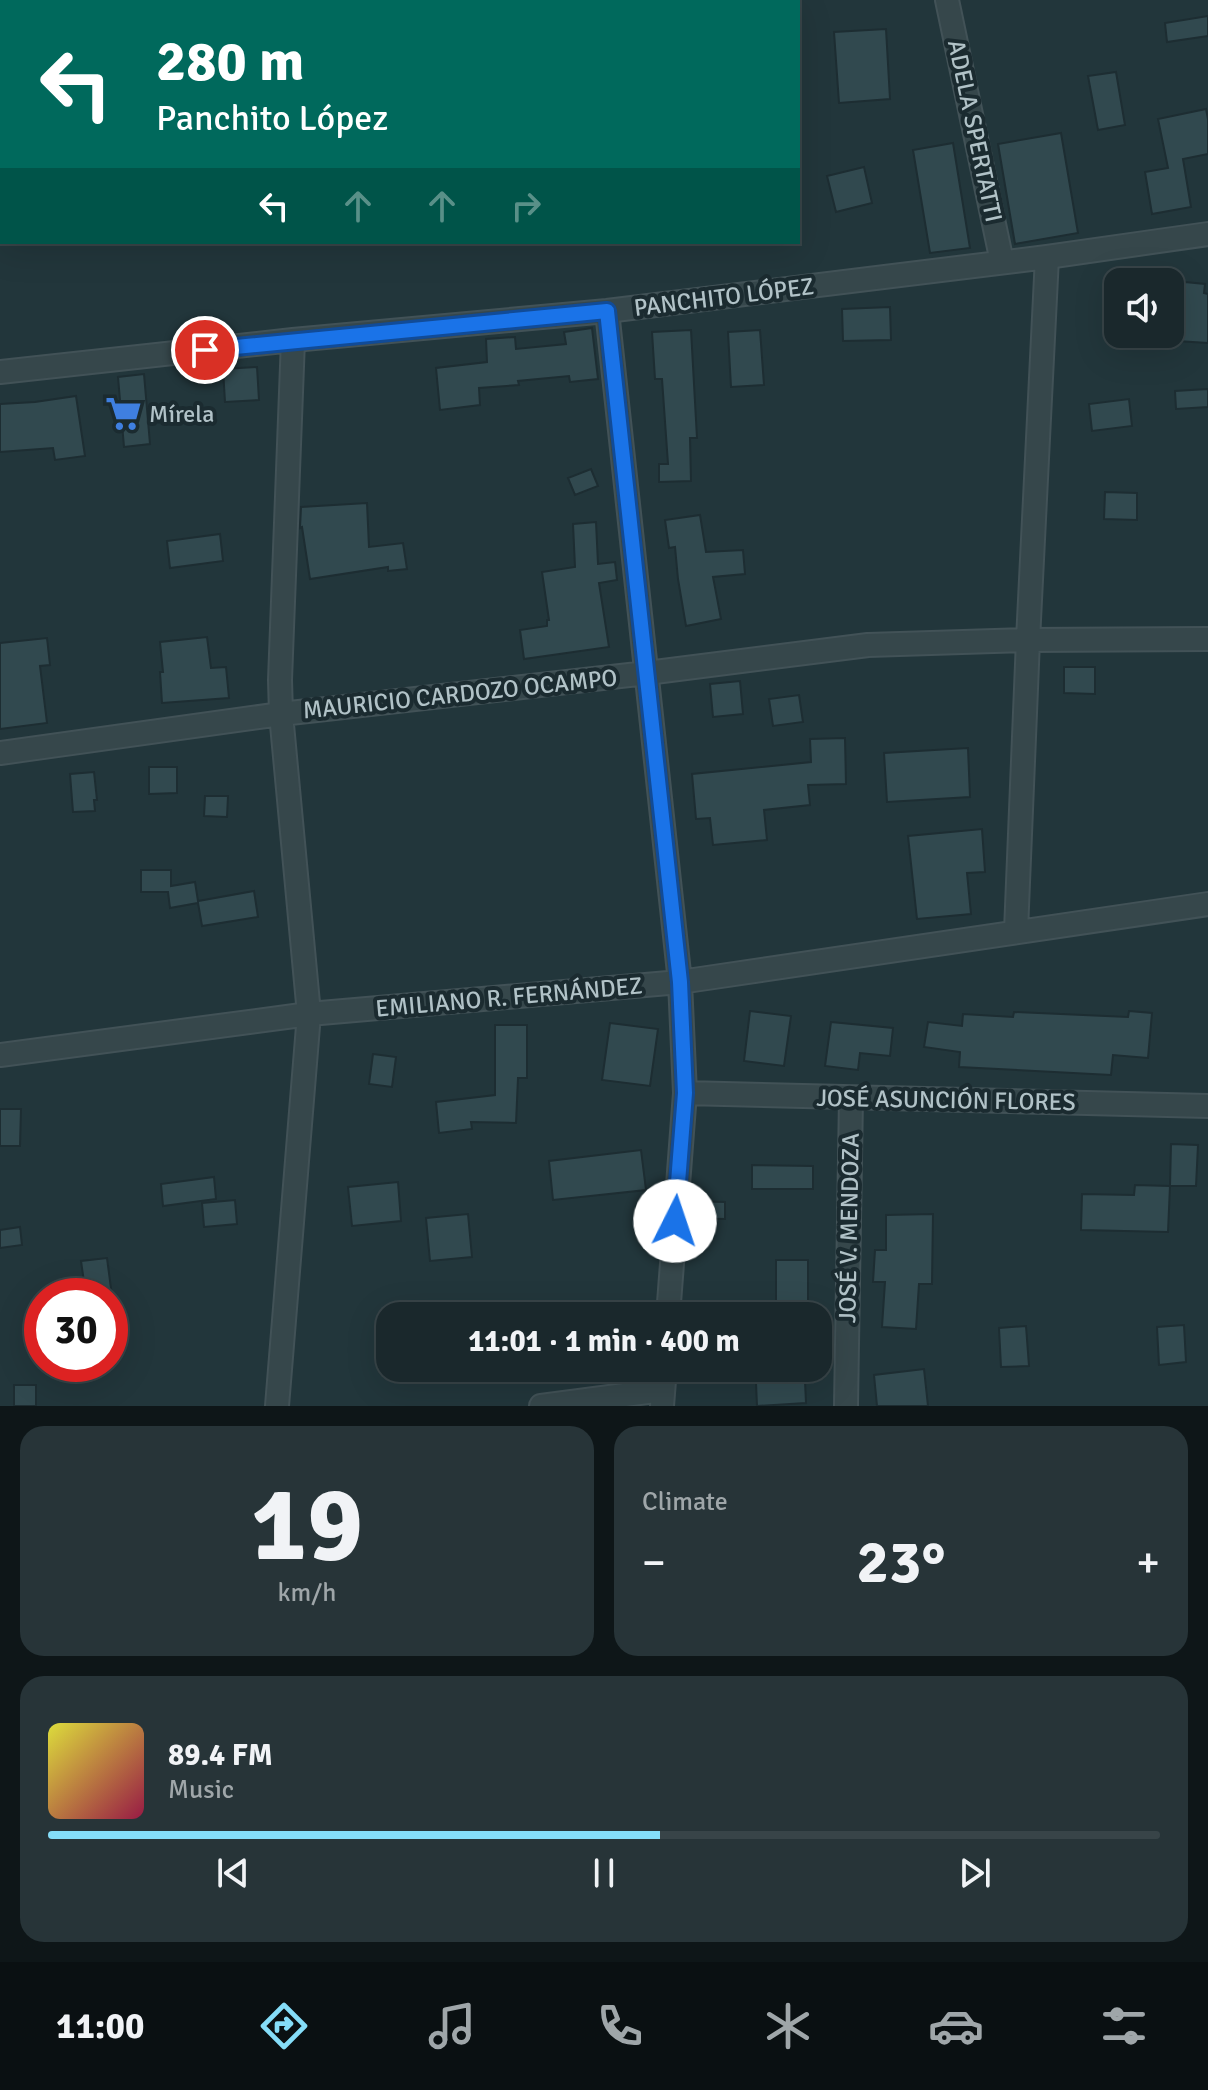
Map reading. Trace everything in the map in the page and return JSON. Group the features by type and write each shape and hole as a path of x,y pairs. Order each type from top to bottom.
{"street":[{"name":"ADELA SPERTATTI","path":"947,0 1002,262"},
{"name":"PANCHITO LÓPEZ","path":"0,372 293,340 607,311 1208,234"},
{"path":"1016,931 1047,257"},
{"path":"607,311 680,982 685,1093 669,1302"},
{"path":"277,1406 309,1014 280,680 293,340"},
{"name":"MAURICIO CARDOZO OCAMPO","path":"0,753 281,714 868,645 1208,639"},
{"name":"EMILIANO R. FERNÁNDEZ","path":"0,1055 309,1014 680,982 1208,904"},
{"name":"JOSÉ ASUNCIÓN FLORES","path":"685,1093 1208,1106"},
{"name":"JOSÉ V. MENDOZA","path":"846,1406 851,1098"},
{"path":"541,1406 663,1388"}],"building":[{"path":"1208,16 1208,36 1167,42 1165,23"},
{"path":"886,29 890,99 839,103 834,32"},
{"path":"1116,72 1125,125 1098,130 1088,76"},
{"path":"1206,109 1208,154 1183,159 1191,207 1152,214 1145,172 1168,168 1158,119"},
{"path":"1061,133 1078,233 1015,244 998,144"},
{"path":"953,143 970,248 930,253 913,150"},
{"path":"864,167 872,203 836,212 827,176"},
{"path":"1185,282 1205,284 1204,293 1208,294 1208,343 1184,341"},
{"path":"890,307 891,340 843,341 842,309"},
{"path":"592,328 598,379 570,382 569,376 479,388 480,405 440,410 436,368 487,362 486,339 515,337 516,349 566,344 564,332"},
{"path":"691,330 697,438 690,438 691,481 659,482 659,464 668,464 662,379 655,379 652,332"},
{"path":"760,330 764,385 731,387 728,332"},
{"path":"257,367 259,400 225,402 223,369"},
{"path":"144,374 150,444 124,447 118,377"},
{"path":"1208,389 1208,407 1176,409 1175,391"},
{"path":"76,396 85,456 55,460 53,448 0,452 0,404"},
{"path":"1129,399 1132,426 1092,431 1089,404"},
{"path":"591,469 598,486 575,495 568,478"},
{"path":"1105,492 1137,493 1137,520 1104,519"},
{"path":"367,503 369,547 403,543 407,569 388,571 388,567 310,579 300,528 301,507"},
{"path":"700,515 706,552 743,550 745,574 713,577 721,619 686,626 675,547 669,548 665,520"},
{"path":"596,522 598,564 615,562 617,580 599,583 609,647 524,659 520,630 547,626 549,620 542,572 575,567 573,524"},
{"path":"220,534 223,561 170,568 167,541"},
{"path":"207,637 211,668 226,667 229,698 162,703 160,642"},
{"path":"47,638 50,665 40,666 47,723 0,729 0,643"},
{"path":"1064,667 1095,667 1095,694 1064,693"},
{"path":"740,681 743,714 713,717 710,684"},
{"path":"799,695 803,722 773,726 769,699"},
{"path":"845,738 846,784 808,785 810,805 764,810 767,840 713,845 710,818 696,819 692,774 811,762 810,739"},
{"path":"968,748 970,797 887,802 884,753"},
{"path":"149,767 177,767 177,793 149,794"},
{"path":"94,772 95,811 73,812 70,774"},
{"path":"205,796 228,796 227,817 204,816"},
{"path":"982,829 985,872 967,873 971,914 917,919 908,836"},
{"path":"141,870 171,870 171,886 195,882 198,901 254,891 258,917 202,926 198,903 170,908 168,892 141,892"},
{"path":"750,1011 791,1016 784,1066 744,1061"},
{"path":"1129,1011 1152,1013 1148,1058 1113,1055 1111,1075 959,1067 960,1052 924,1047 928,1022 962,1026 963,1014 1013,1017 1014,1012 1128,1017"},
{"path":"831,1022 893,1028 890,1056 860,1053 858,1070 825,1066"},
{"path":"610,1023 658,1029 650,1086 602,1080"},
{"path":"495,1025 527,1025 527,1078 518,1078 516,1123 471,1122 472,1129 439,1133 436,1102 495,1095"},
{"path":"373,1054 396,1057 392,1087 369,1084"},
{"path":"0,1109 21,1109 20,1146 0,1146"},
{"path":"1171,1144 1198,1145 1196,1186 1170,1186"},
{"path":"641,1150 646,1190 553,1200 549,1161"},
{"path":"752,1165 813,1166 813,1189 752,1189"},
{"path":"214,1177 216,1199 163,1206 161,1184"},
{"path":"398,1182 401,1221 352,1226 348,1187"},
{"path":"1135,1185 1170,1186 1168,1232 1081,1230 1082,1194 1134,1195"},
{"path":"235,1200 237,1224 204,1227 202,1203"},
{"path":"691,1201 725,1202 725,1219 690,1218"},
{"path":"468,1214 472,1257 430,1261 426,1218"},
{"path":"933,1214 932,1284 919,1284 916,1329 882,1327 885,1282 873,1282 875,1250 886,1250 886,1215"},
{"path":"20,1227 22,1245 0,1248 0,1230"},
{"path":"107,1258 110,1278 83,1278 81,1261"},
{"path":"776,1260 808,1260 808,1302 776,1302"},
{"path":"1184,1325 1186,1362 1159,1365 1157,1327"},
{"path":"1026,1326 1029,1366 1001,1367 999,1328"},
{"path":"924,1369 928,1406 877,1406 874,1375"},
{"path":"805,1382 806,1403 757,1406 756,1383"},
{"path":"14,1385 36,1385 36,1406 14,1406"}],"place":[{"name":"Mírela","path":"123,414"}],"route":[{"path":"205,350 607,311 680,982 685,1093 675,1221"}]}
